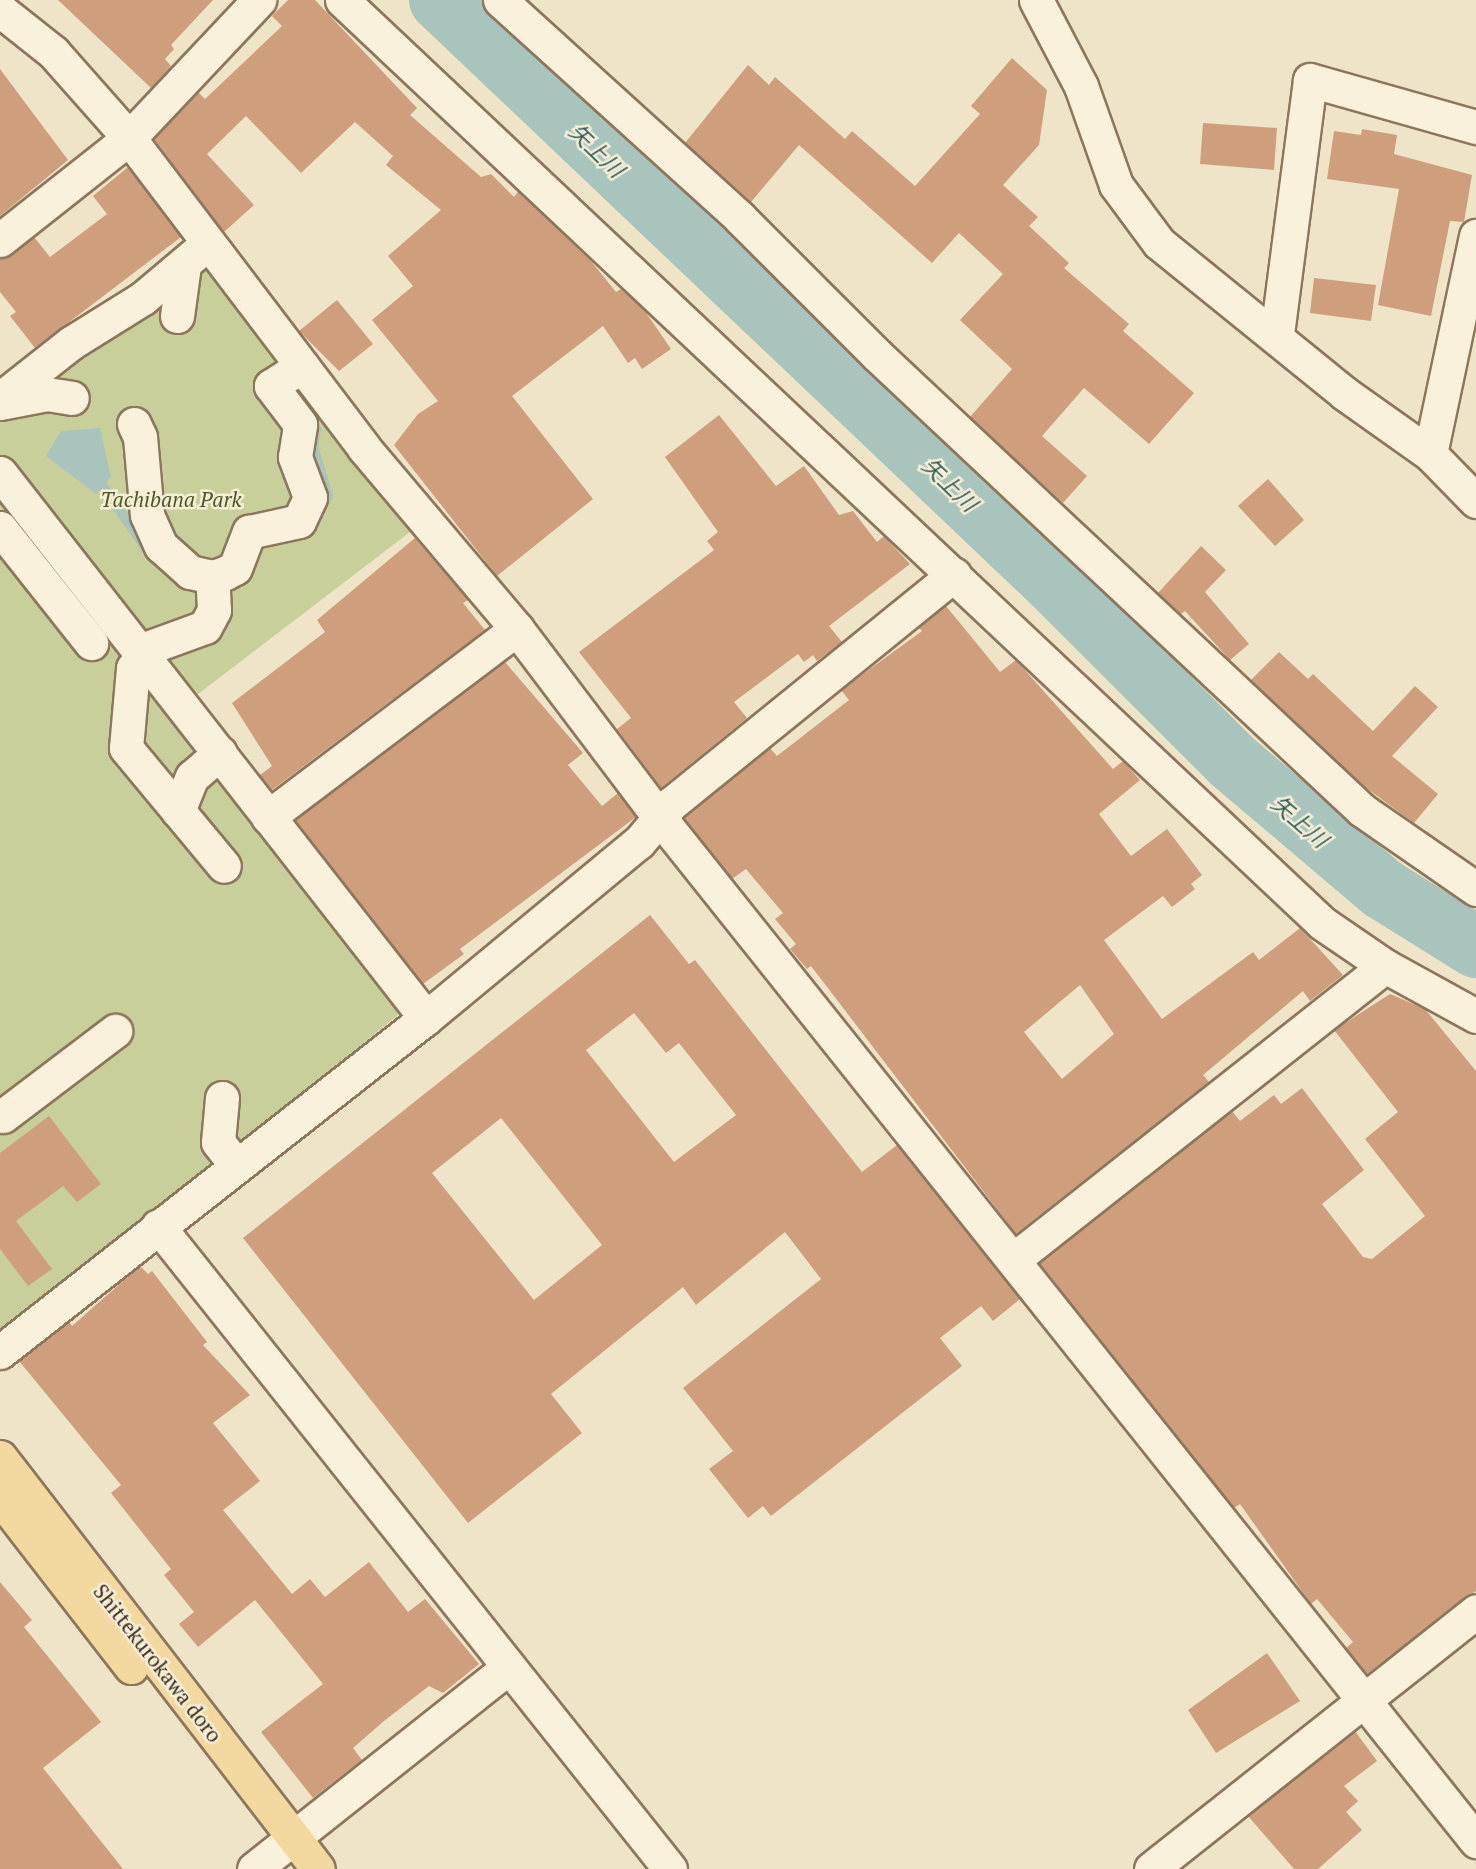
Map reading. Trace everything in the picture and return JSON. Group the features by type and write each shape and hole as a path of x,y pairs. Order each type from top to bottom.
{"main road":[{"name":"Shittekurokawa doro","path":"0,1457 278,1857"},
{"name":"Shittekurokawa doro","path":"0,1498 278,1857 318,1869"}],"street":[{"path":"0,240 129,138 259,0"},
{"path":"342,0 1322,923 1385,966 1476,1016"},
{"path":"500,0 740,218 877,355 1362,810 1476,889"},
{"path":"1036,0 1081,86 1116,185 1159,243 1277,334 1344,393 1430,454 1476,501"},
{"path":"0,10 53,52 129,138 427,527 517,629 660,818 1476,1841"},
{"path":"1277,334 1310,80 1476,127"},
{"path":"1430,454 1476,236"},
{"path":"0,401 184,265 208,243"},
{"path":"177,316 184,265"},
{"path":"224,866 126,748 133,668 141,654 206,627 214,588 235,568 249,532 299,521 310,497 295,457 300,424 271,386 302,366"},
{"path":"0,401 47,394 72,398"},
{"path":"134,424 140,437 152,532 177,564 214,588"},
{"path":"0,473 268,817 355,952 426,1018"},
{"path":"0,528 84,649 117,623"},
{"path":"2,1348 235,1164 426,1018 639,842 660,818 954,575"},
{"path":"268,817 517,629"},
{"path":"178,811 192,777 220,753"},
{"path":"1013,1260 1376,978 1385,966"},
{"path":"3,1116 115,1031"},
{"path":"222,1098 218,1142 235,1164"},
{"path":"158,1226 670,1869"},
{"path":"1151,1869 1476,1611"},
{"path":"278,1857 509,1667"}],"green space":[{"name":"Tachibana Park","path":"188,246 414,529 172,714 402,1004 397,1016 0,1335 0,392"}],"water":[{"path":"100,428 111,477 96,494 46,456 61,431"}],"building":[{"path":"58,0 213,0 171,45 174,49 165,59 171,66 151,88"},
{"path":"288,0 315,0 417,108 410,115 481,177 491,174 514,197 518,192 591,261 616,292 621,289 645,311 671,349 642,369 635,358 628,363 603,326 512,396 593,499 497,576 394,445 418,414 438,401 372,320 413,286 388,256 441,210 386,165 393,156 355,122 301,173 246,116 207,154 254,205 224,232 154,139 198,92 205,99 282,26 272,16"},
{"path":"1012,58 1047,90 1039,145 1003,185 1038,217 1029,226 1069,263 1064,268 1129,324 1123,331 1194,393 1149,444 1084,388 1042,436 1087,476 1063,503 970,417 1012,369 960,320 1003,274 959,233 932,263 799,145 751,202 685,143 748,65 769,85 775,77 845,139 852,131 915,186 980,114 971,106"},
{"path":"0,69 68,160 0,216"},
{"path":"1203,123 1277,128 1274,170 1200,164"},
{"path":"1362,129 1397,135 1394,154 1472,175 1464,222 1450,221 1431,316 1378,305 1399,189 1327,179 1334,131 1361,135"},
{"path":"128,167 181,237 35,348 10,316 16,312 0,292 0,258 34,237 50,257 107,214 93,196"},
{"path":"1314,278 1376,285 1371,321 1310,313"},
{"path":"337,300 373,344 339,371 299,331"},
{"path":"719,415 776,486 804,466 839,515 853,511 877,542 884,536 910,564 829,626 842,642 817,661 813,655 804,662 798,654 734,702 747,718 661,788 617,729 631,718 579,652 714,550 707,541 718,532 665,457"},
{"path":"1268,479 1304,520 1275,546 1238,506"},
{"path":"415,538 468,600 463,603 485,630 272,790 260,775 272,766 232,703 325,632 317,620"},
{"path":"1201,546 1226,570 1205,592 1249,644 1230,660 1185,611 1181,614 1158,593"},
{"path":"946,606 1000,672 1016,660 1113,769 1123,761 1140,780 1099,814 1131,856 1167,829 1202,875 1191,884 1195,889 1172,907 1163,896 1104,940 1162,1019 1253,952 1259,960 1300,928 1343,975 1310,1001 1303,991 1203,1075 1209,1082 1016,1234 811,966 807,969 790,949 796,944 775,919 783,913 746,869 732,879 684,818 770,748 777,756 849,700 841,690 922,631 919,628","holes":["1080,985 1114,1034 1062,1079 1024,1032"]},
{"path":"1279,652 1308,679 1313,674 1373,731 1415,686 1438,707 1392,756 1438,794 1414,823 1365,787 1251,680"},
{"path":"505,662 583,753 568,765 602,806 618,793 636,817 460,949 464,954 423,984 295,820"},
{"path":"650,915 689,964 695,960 862,1172 897,1145 1020,1299 993,1321 981,1306 940,1338 962,1366 771,1516 763,1506 748,1518 709,1469 733,1451 683,1388 821,1279 785,1232 696,1305 683,1287 551,1394 582,1433 468,1523 243,1238","holes":["634,1013 666,1053 679,1043 736,1115 674,1162 586,1050","501,1118 602,1245 534,1300 432,1173"]},
{"path":"1390,994 1425,1009 1476,1071 1476,1591 1367,1674 1346,1648 1353,1642 1317,1599 1311,1604 1240,1504 1234,1508 1039,1263 1232,1111 1240,1121 1274,1095 1281,1104 1302,1088 1364,1170 1322,1204 1363,1257 1372,1259 1425,1216 1365,1139 1398,1112 1334,1030"},
{"path":"49,1116 101,1184 77,1202 63,1186 16,1221 52,1269 28,1286 0,1249 0,1153"},
{"path":"140,1266 148,1274 152,1271 207,1342 203,1345 250,1395 213,1423 260,1481 223,1510 292,1594 310,1579 325,1597 369,1562 408,1612 425,1599 479,1664 443,1693 429,1686 384,1721 353,1748 362,1760 313,1798 261,1732 323,1684 255,1600 198,1647 179,1624 194,1612 164,1575 171,1569 111,1493 121,1485 19,1361 69,1322 72,1326"},
{"path":"0,1582 32,1620 24,1627 101,1722 43,1768 123,1869 0,1869"},
{"path":"1267,1653 1300,1701 1216,1753 1188,1710"},
{"path":"1355,1731 1377,1761 1344,1786 1358,1801 1346,1812 1362,1830 1318,1869 1294,1869 1248,1816"}],"waterway":[{"name":"矢上川","path":"440,0 1054,583 1232,761 1383,889 1476,947"},
{"path":"294,390 316,429 313,447 328,496 307,530"},
{"path":"103,486 155,561"}]}
